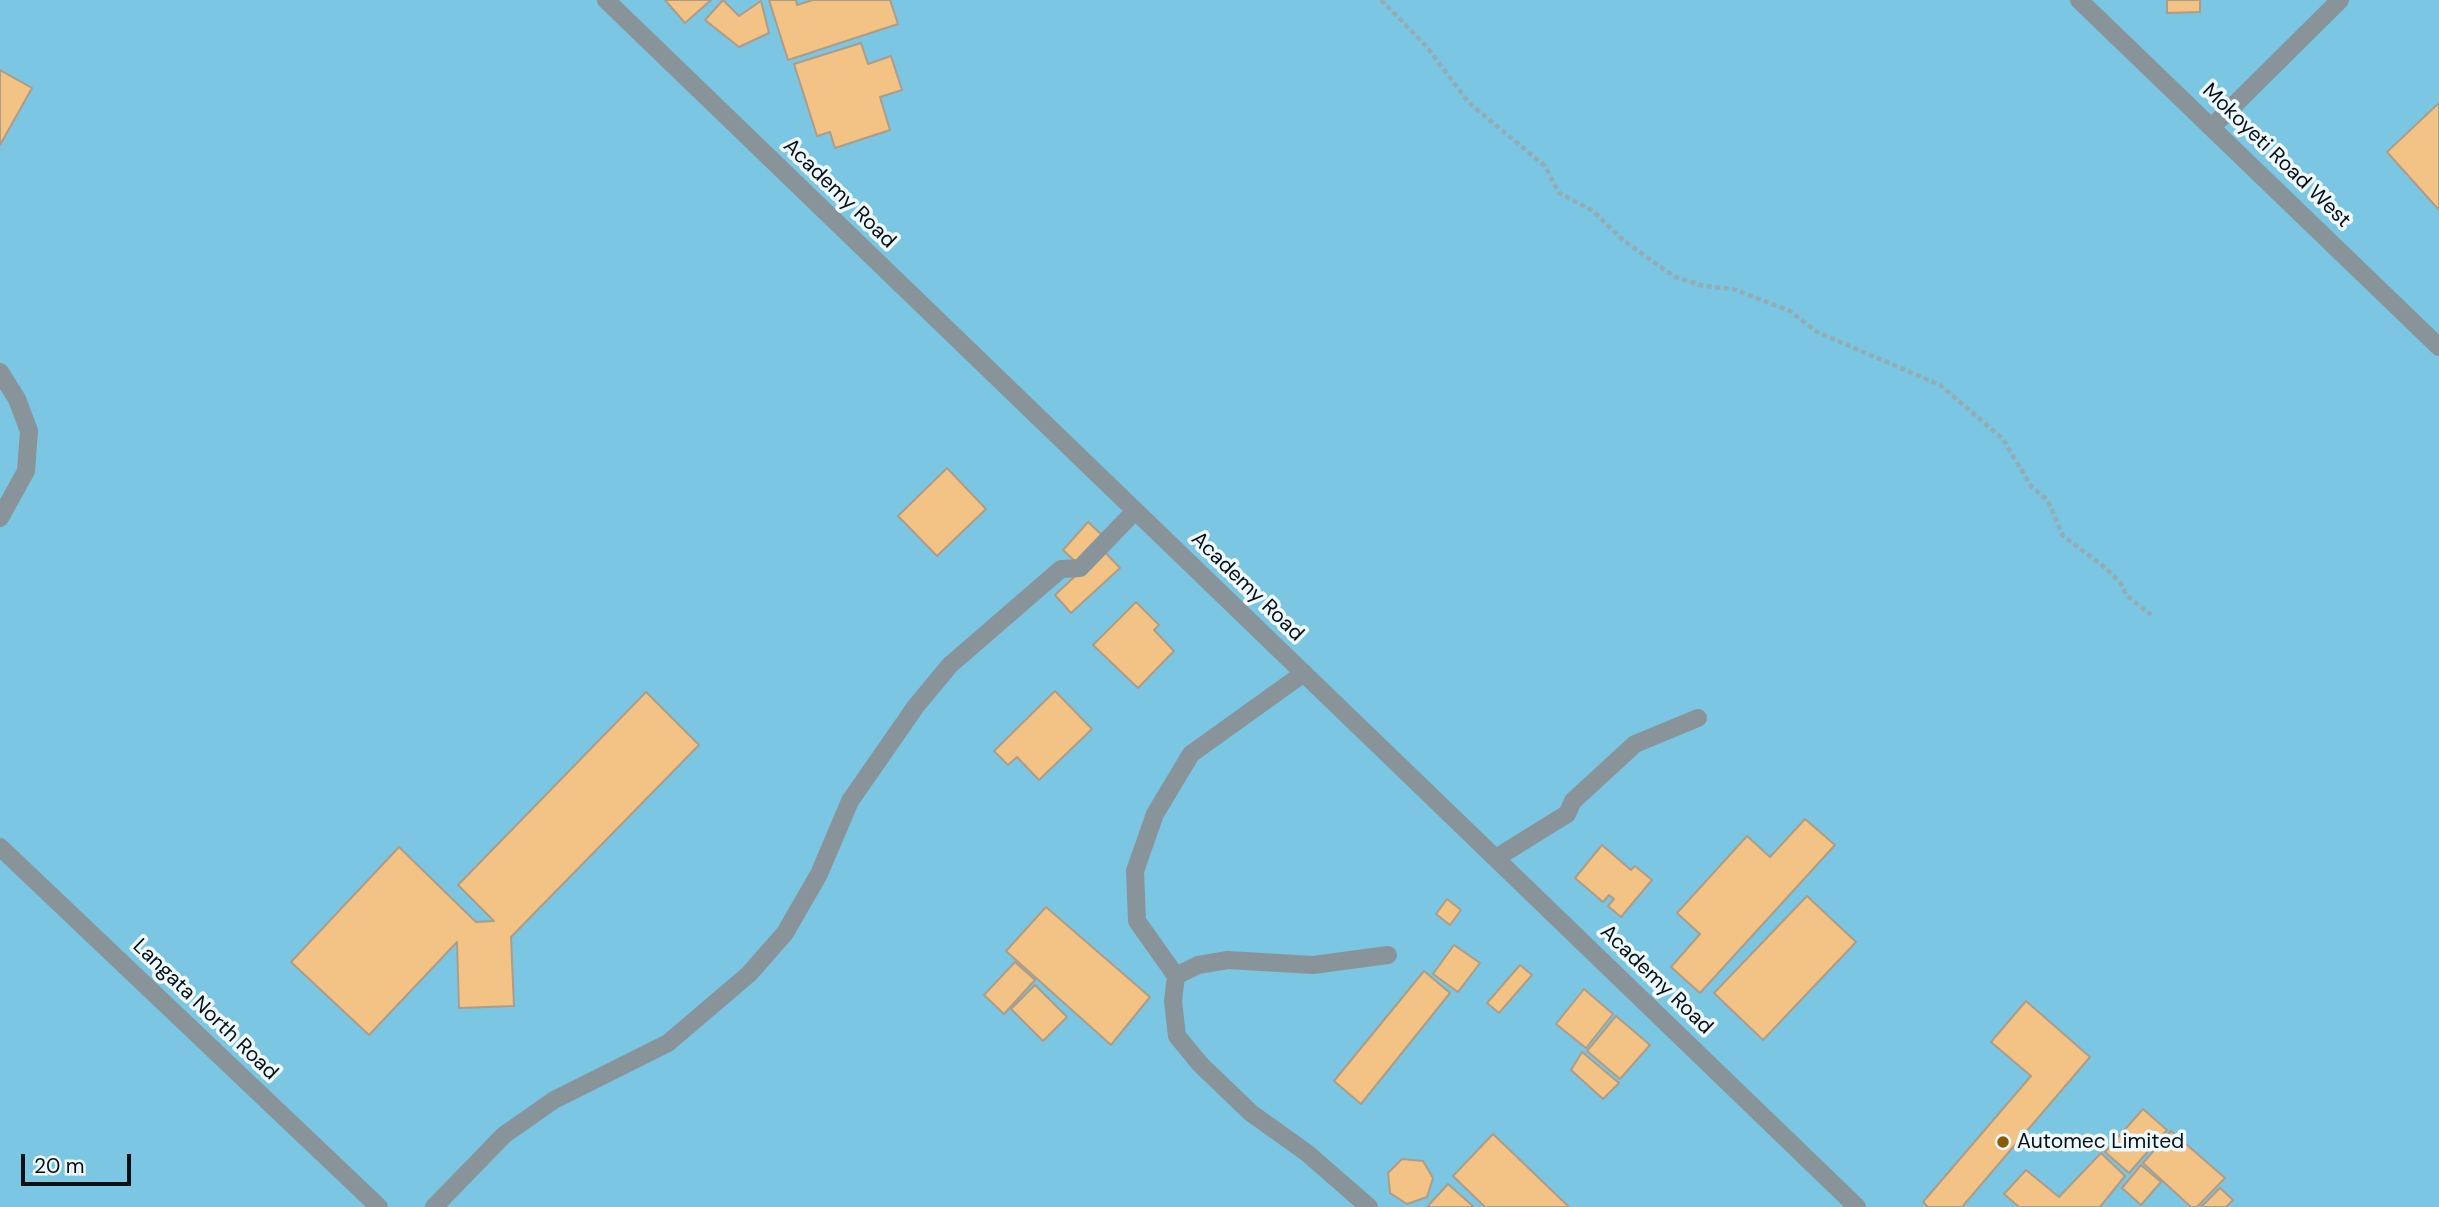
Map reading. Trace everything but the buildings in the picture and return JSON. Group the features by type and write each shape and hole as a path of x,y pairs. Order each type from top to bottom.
{"street":[{"name":"Academy Road","path":"606,0 1857,1207"},
{"name":"Mokoyeti Road West","path":"2079,0 2213,126 2439,347"},
{"path":"2213,126 2340,0"},
{"path":"0,372 17,398 29,431 26,471 0,518"},
{"path":"434,1207 504,1135 554,1100 668,1044 749,974 785,933 819,874 850,801 916,706 950,665 1061,569 1080,568 1135,511"},
{"path":"1304,673 1191,754 1155,814 1135,871 1137,921 1177,976 1173,1001 1177,1036 1200,1064 1251,1113 1307,1153 1369,1207"},
{"path":"1496,858 1567,814 1573,801 1635,744 1698,718"},
{"name":"Langata North Road","path":"0,847 379,1207"},
{"path":"1177,976 1198,965 1228,960 1313,965 1388,955"}],"path":[{"path":"1381,0 1427,47 1469,103 1545,166 1559,193 1593,211 1624,241 1675,276 1704,286 1733,289 1790,311 1817,332 1941,386 2003,439 2031,486 2048,501 2063,536 2102,565 2120,582 2126,595 2151,615"}],"shaded area":[{"path":"0,0 2439,0 2439,1207 0,1207"}],"place":[{"name":"Automec Limited","path":"2003,1142"}]}
